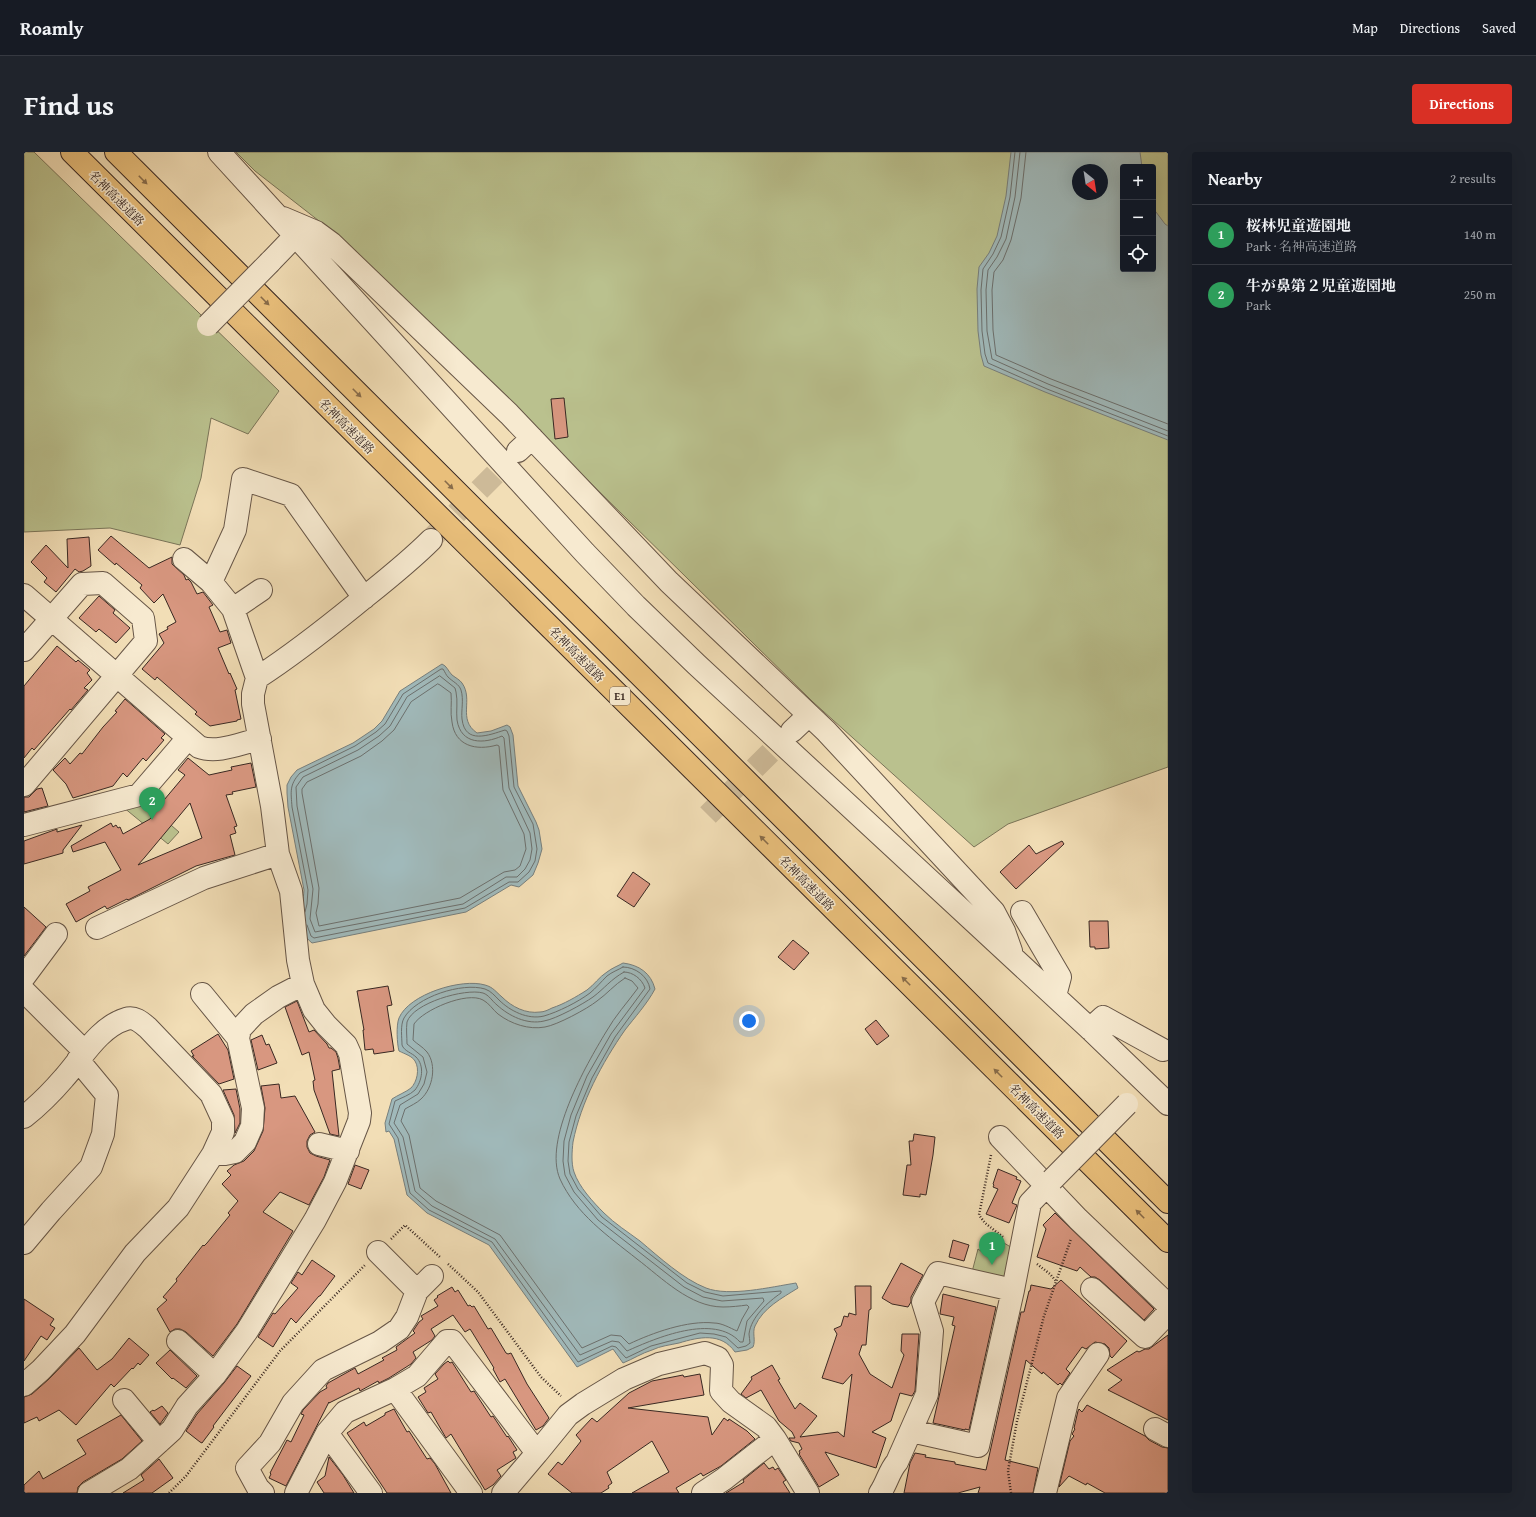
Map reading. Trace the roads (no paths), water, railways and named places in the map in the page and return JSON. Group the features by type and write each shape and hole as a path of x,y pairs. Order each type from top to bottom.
{"highway":[{"name":"名神高速道路","path":"72,152 1168,1241"},
{"name":"E1","path":"116,152 1168,1202"}],"street":[{"path":"219,152 580,547 636,606 696,664 1055,996 1168,1104"},
{"path":"278,216 316,232 331,243 509,414 525,445 831,737 994,912 1004,931 1014,958"},
{"path":"208,325 295,236"},
{"path":"211,582 236,530 243,479 291,494 364,598"},
{"path":"257,678 292,655 386,581 412,559 431,540"},
{"path":"89,1493 129,1469 172,1430 187,1406 215,1375 247,1331 315,1220 335,1182 348,1151 360,1113 350,1054 346,1045 314,1010 303,984 298,960 291,891 278,854 272,806 253,704 253,694 257,678 233,609 211,582 184,559"},
{"path":"24,650 82,584 103,583 142,618 146,641 24,785"},
{"path":"233,609 261,590"},
{"path":"24,595 199,747 208,750 218,749 260,739"},
{"path":"792,731 809,715"},
{"path":"24,825 139,795 188,738"},
{"path":"97,928 204,878 278,854"},
{"path":"1022,912 1060,977 1055,996"},
{"path":"24,976 56,934"},
{"path":"213,1154 235,1152 245,1142 252,1126 253,1108 238,1038 240,1030 254,1014 278,997 303,984"},
{"path":"24,990 81,1056 107,1095 103,1134 91,1167 24,1243"},
{"path":"202,994 238,1038"},
{"path":"1090,1029 1103,1017 1163,1050"},
{"path":"24,1117 38,1106 60,1083 81,1056 110,1028 127,1018 138,1020 143,1024 211,1094 223,1120 223,1132 213,1154 178,1208 135,1253 75,1334 41,1370 24,1385"},
{"path":"912,1431 978,1446 1013,1290 1030,1203 1147,1083"},
{"path":"1000,1137 1049,1183 1078,1220 1168,1304"},
{"path":"319,1144 348,1151"},
{"path":"378,1252 417,1291"},
{"path":"880,1493 885,1487 891,1469 897,1462 912,1431 927,1394 932,1331 923,1302 938,1273 1013,1290"},
{"path":"263,1493 258,1488 247,1468 270,1443 293,1403 323,1370 380,1342 399,1329 407,1316 417,1291 432,1276"},
{"path":"1092,1289 1145,1337 1168,1313"},
{"path":"178,1341 215,1375"},
{"path":"296,1493 327,1433 345,1412 395,1389 417,1376 446,1341 452,1341 537,1453"},
{"path":"503,1493 568,1415 575,1409 624,1379 659,1364 705,1353 718,1358 722,1365 721,1391 731,1402 766,1427 808,1493"},
{"path":"1045,1493 1068,1398 1098,1354"},
{"path":"395,1389 471,1493"},
{"path":"124,1400 159,1442"},
{"path":"327,1433 371,1493"},
{"path":"703,1493 724,1479 775,1439"}],"water":[{"path":"1011,152 1140,152 1142,164 1120,164 1120,272 1156,272 1156,212 1168,226 1168,440 1045,392 984,366 978,331 977,289 979,267 989,253 997,236 1006,196"},
{"path":"442,664 462,683 465,689 467,696 467,716 471,728 477,733 491,731 507,725 510,727 513,735 518,786 536,822 542,849 533,875 519,887 511,885 466,912 312,943 307,938 302,925 304,890 288,807 287,785 297,770 353,743 374,729 382,721 400,691"},
{"path":"623,963 629,964 644,971 651,978 655,989 645,1005 616,1043 593,1083 581,1112 573,1142 572,1157 576,1178 591,1199 613,1221 672,1267 697,1284 715,1291 726,1292 763,1289 796,1283 798,1288 774,1304 758,1320 754,1329 753,1347 747,1350 735,1352 723,1341 702,1338 658,1348 623,1363 613,1349 577,1367 489,1245 427,1213 407,1195 394,1139 389,1131 386,1132 385,1123 392,1099 411,1088 417,1075 417,1064 410,1056 399,1051 397,1039 397,1025 399,1018 405,1009 413,1002 425,995 450,986 475,983 490,987 510,1004 524,1011 543,1012 583,993 604,974"}],"tunnel":[{"path":"433,537 517,452"},
{"path":"708,815 792,731"}],"place":[{"name":"牛が鼻第２児童遊園地","path":"152,820"},
{"name":"桜林児童遊園地","path":"992,1265"}]}
